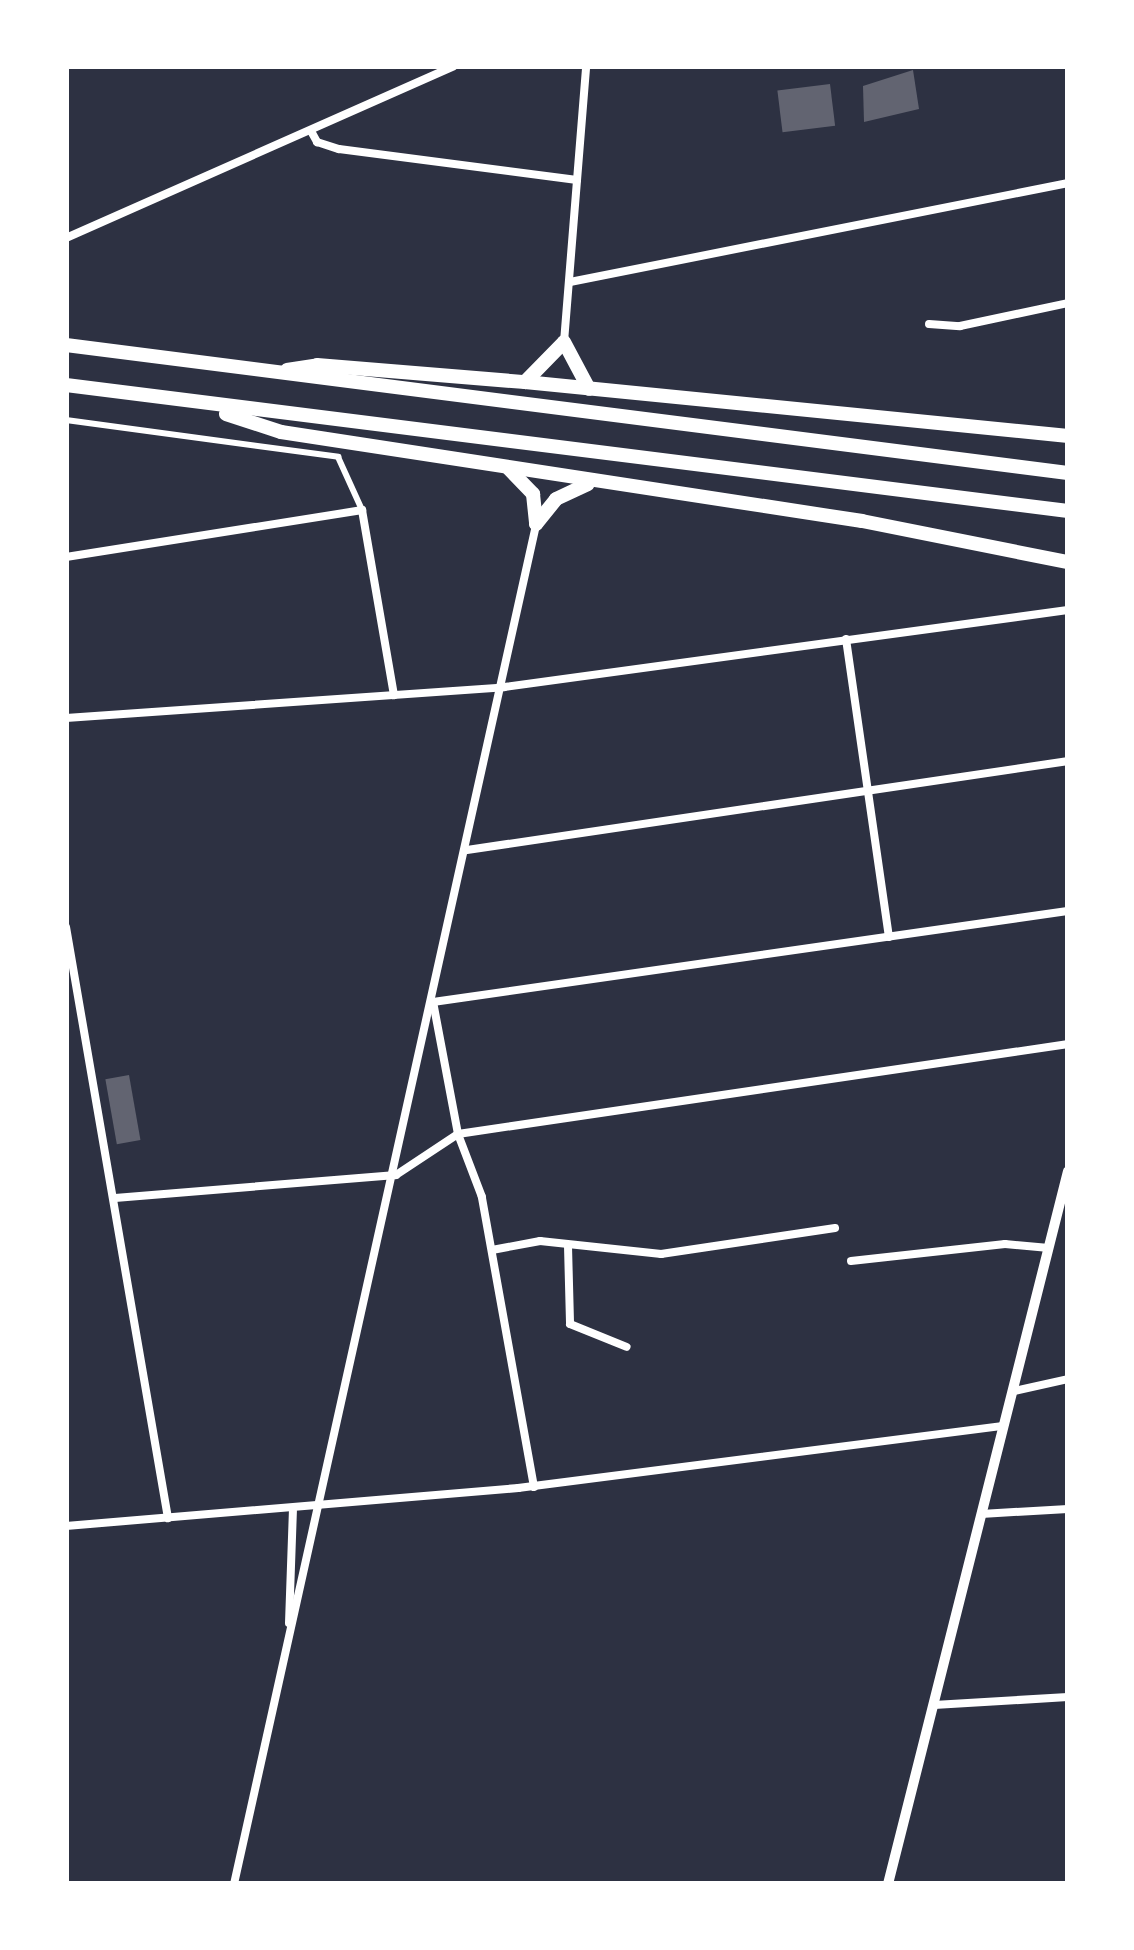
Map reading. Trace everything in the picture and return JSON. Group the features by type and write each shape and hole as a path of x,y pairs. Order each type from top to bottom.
{"highway":[{"path":"525,382 565,342 589,389"},
{"path":"66,346 1068,473"},
{"path":"270,372 317,365 1068,436"},
{"path":"66,385 1068,511"},
{"path":"192,403 281,432 589,483 862,521 1068,562"},
{"path":"509,470 533,494 536,524"},
{"path":"536,524 556,499 589,483"}],"main road":[{"path":"888,1884 1068,1171"}],"street":[{"path":"66,238 454,66"},
{"path":"565,342 586,66"},
{"path":"310,131 339,149 577,180"},
{"path":"570,282 1068,183"},
{"path":"929,325 960,326 1068,303"},
{"path":"66,420 338,457 362,510 394,695"},
{"path":"66,557 362,510"},
{"path":"234,1884 396,1175 536,524"},
{"path":"66,718 504,687 1068,610"},
{"path":"846,639 890,937"},
{"path":"467,850 1068,761"},
{"path":"433,1002 1068,911"},
{"path":"66,927 168,1518"},
{"path":"433,1002 458,1134 482,1197 534,1487"},
{"path":"116,1198 396,1175 458,1134 1068,1044"},
{"path":"492,1250 540,1241 661,1254 836,1228"},
{"path":"850,1261 1005,1244 1050,1248"},
{"path":"568,1246 570,1324 627,1347"},
{"path":"1014,1391 1068,1379"},
{"path":"66,1526 318,1509 534,1487 1005,1426"},
{"path":"981,1514 1068,1509"},
{"path":"289,1636 293,1511"},
{"path":"934,1705 1068,1697"}],"building":[{"path":"913,70 919,109 864,122 863,86"},
{"path":"830,84 835,126 783,132 777,90"},
{"path":"129,1075 140,1140 117,1144 105,1079"}]}
